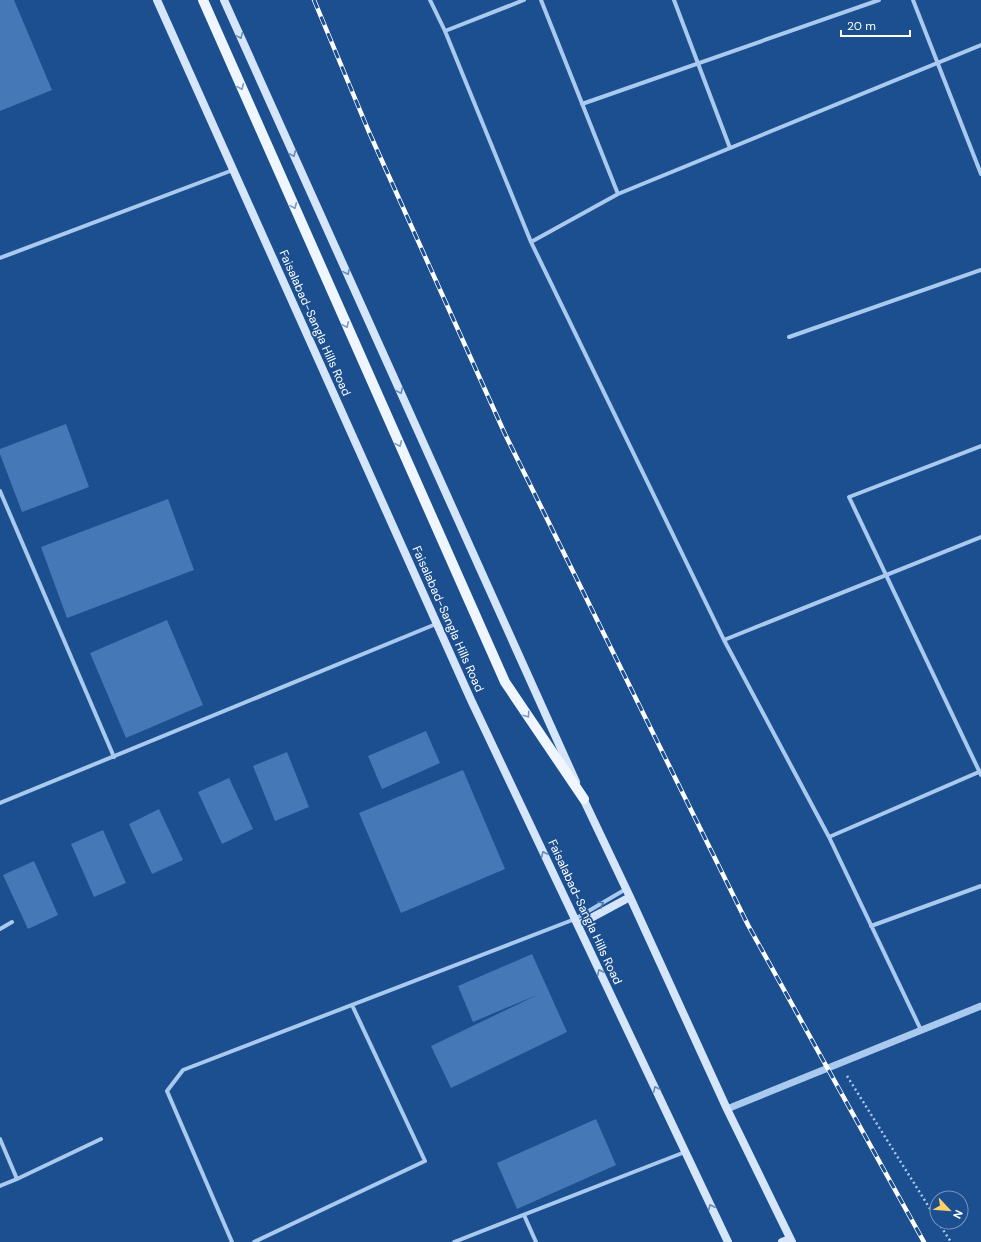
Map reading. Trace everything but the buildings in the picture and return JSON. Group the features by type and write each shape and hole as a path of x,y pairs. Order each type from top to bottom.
{"main road":[{"name":"Faisalabad-Sangla Hills Road","path":"158,0 471,700 728,1242"},
{"path":"203,0 505,682 584,799"},
{"path":"224,0 584,799 727,1108 791,1240 782,1242"},
{"path":"576,922 628,893"}],"street":[{"path":"430,0 445,31 531,242 724,640 829,837 921,1030"},
{"path":"445,31 524,0"},
{"path":"541,0 618,194"},
{"path":"674,0 730,148"},
{"path":"582,104 879,0"},
{"path":"913,0 981,174"},
{"path":"531,242 618,194 981,46"},
{"path":"0,258 234,170"},
{"path":"789,337 981,270"},
{"path":"829,837 980,773 849,497 981,446"},
{"path":"0,491 114,756"},
{"path":"724,640 981,537"},
{"path":"0,803 437,624"},
{"path":"871,926 981,886"},
{"path":"0,929 12,922"},
{"path":"232,1242 167,1091 183,1070 352,1005 576,922"},
{"path":"254,1242 425,1161 352,1005"},
{"path":"727,1108 981,1006"},
{"path":"0,1186 101,1138"},
{"path":"0,1139 17,1179"},
{"path":"454,1242 685,1152"},
{"path":"524,1215 536,1242"}],"path":[{"path":"840,1063 929,1206"},
{"path":"944,1230 951,1242"}],"railway":[{"path":"314,0 369,132 505,434 748,925 924,1242"}]}
